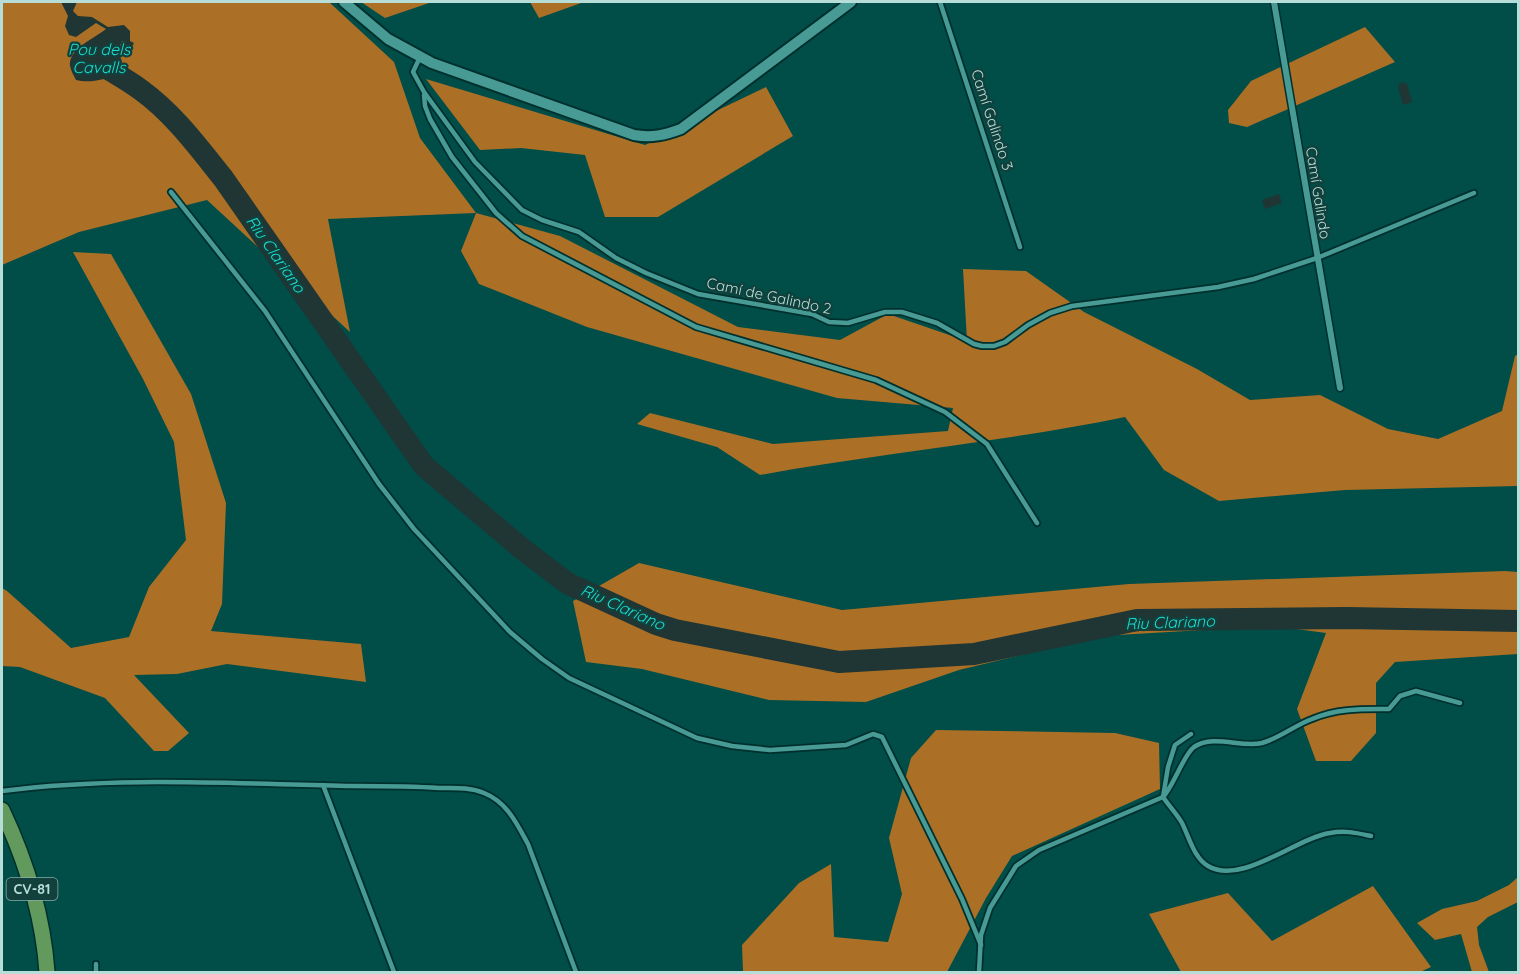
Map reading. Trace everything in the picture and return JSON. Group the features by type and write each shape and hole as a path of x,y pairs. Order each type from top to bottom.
{"main road":[{"name":"CV-81","path":"2,810 28,873 40,922 46,972"}],"street":[{"path":"344,2 388,39 432,63 491,86 634,135 650,138 667,135 681,129 851,2"},
{"name":"Camí Galindo","path":"1274,2 1340,388"}],"lane":[{"name":"Camí Galindo 3","path":"940,2 1020,247"},
{"name":"Camí de Galindo 2","path":"420,57 413,72 424,92 475,162 522,210 542,220 579,232 616,258 698,294 812,314 829,322 848,323 885,312 902,312 937,323 974,344 982,346 994,346 1005,342 1028,325 1050,313 1072,306 1234,284 1317,258 1474,193"},
{"path":"424,92 425,106 430,119 452,157 495,213 522,236 696,327 876,380 945,412 987,444 1037,523"},
{"path":"171,192 265,311 386,493 414,529 510,632 569,678 697,738 732,746 770,750 846,745 873,734 882,737 962,899 981,945"},
{"path":"979,972 981,935 990,908 1016,866 1039,850 1163,797 1193,748 1206,742 1261,743 1332,711 1389,709 1400,696 1416,691 1460,703"},
{"path":"1191,734 1175,745 1168,767 1163,797 1181,822 1191,845 1206,866 1223,872 1248,867 1328,833 1352,831 1371,837"},
{"path":"2,791 64,785 175,783 477,790 497,800 510,813 528,844 576,972"},
{"path":"323,785 394,972"},
{"path":"96,964 96,972"}],"shaded area":[{"path":"2,2 329,2 394,62 420,138 476,213 328,219 350,332 207,200 79,232 2,265"},
{"path":"361,2 432,2 385,18"},
{"path":"530,2 584,2 539,18"},
{"path":"1365,27 1395,62 1247,127 1229,123 1228,110 1251,81"},
{"path":"426,79 645,145 766,87 793,136 658,217 605,217 585,155 521,148 480,150"},
{"path":"476,213 560,236 738,327 840,340 888,314 967,341 963,269 1026,271 1084,312 1197,369 1250,400 1320,395 1388,429 1438,439 1502,411 1515,356 1518,354 1518,486 1345,490 1219,501 1164,470 1125,417 1034,434 760,475 717,447 637,424 650,413 773,444 948,431 953,408 837,398 587,327 479,284 461,251"},
{"path":"73,252 111,254 191,394 226,503 222,604 211,631 361,644 366,682 227,664 177,674 134,675 189,733 168,751 154,751 105,698 20,667 2,666 2,588 71,648 129,637 149,587 186,540 174,442 143,379"},
{"path":"639,563 842,610 1129,584 1518,572 1518,654 1395,662 1376,683 1376,733 1351,761 1316,761 1297,709 1326,633 1274,626 1100,636 959,670 866,702 769,700 642,669 586,662 573,601"},
{"path":"936,730 1115,733 1159,743 1160,789 1012,856 986,898 947,972 743,972 742,945 799,883 831,864 834,937 888,942 902,894 889,838 911,758"},
{"path":"1518,877 1518,902 1488,917 1477,927 1479,945 1489,972 1472,972 1461,934 1435,940 1417,923 1442,909 1477,901 1509,885"},
{"path":"1373,886 1431,967 1420,972 1181,972 1149,914 1228,893 1272,941"}],"water":[{"name":"Pou dels Cavalls","path":"61,2 77,2 73,11 78,16 92,17 108,27 124,25 130,31 130,41 134,43 131,49 128,50 125,41 122,41 118,50 122,62 119,76 93,81 76,80 70,66 73,54 83,44 106,29 96,23 76,37 69,35 65,26 68,16"},
{"path":"1401,82 1407,84 1412,102 1403,105 1398,87"},
{"path":"1279,194 1282,203 1265,209 1262,200"}],"waterway":[{"name":"Riu Clariano","path":"94,60 153,99 175,120 223,178 424,466 521,548 567,583 656,624 675,630 839,662 974,654 1137,620 1347,618 1518,621"}]}
